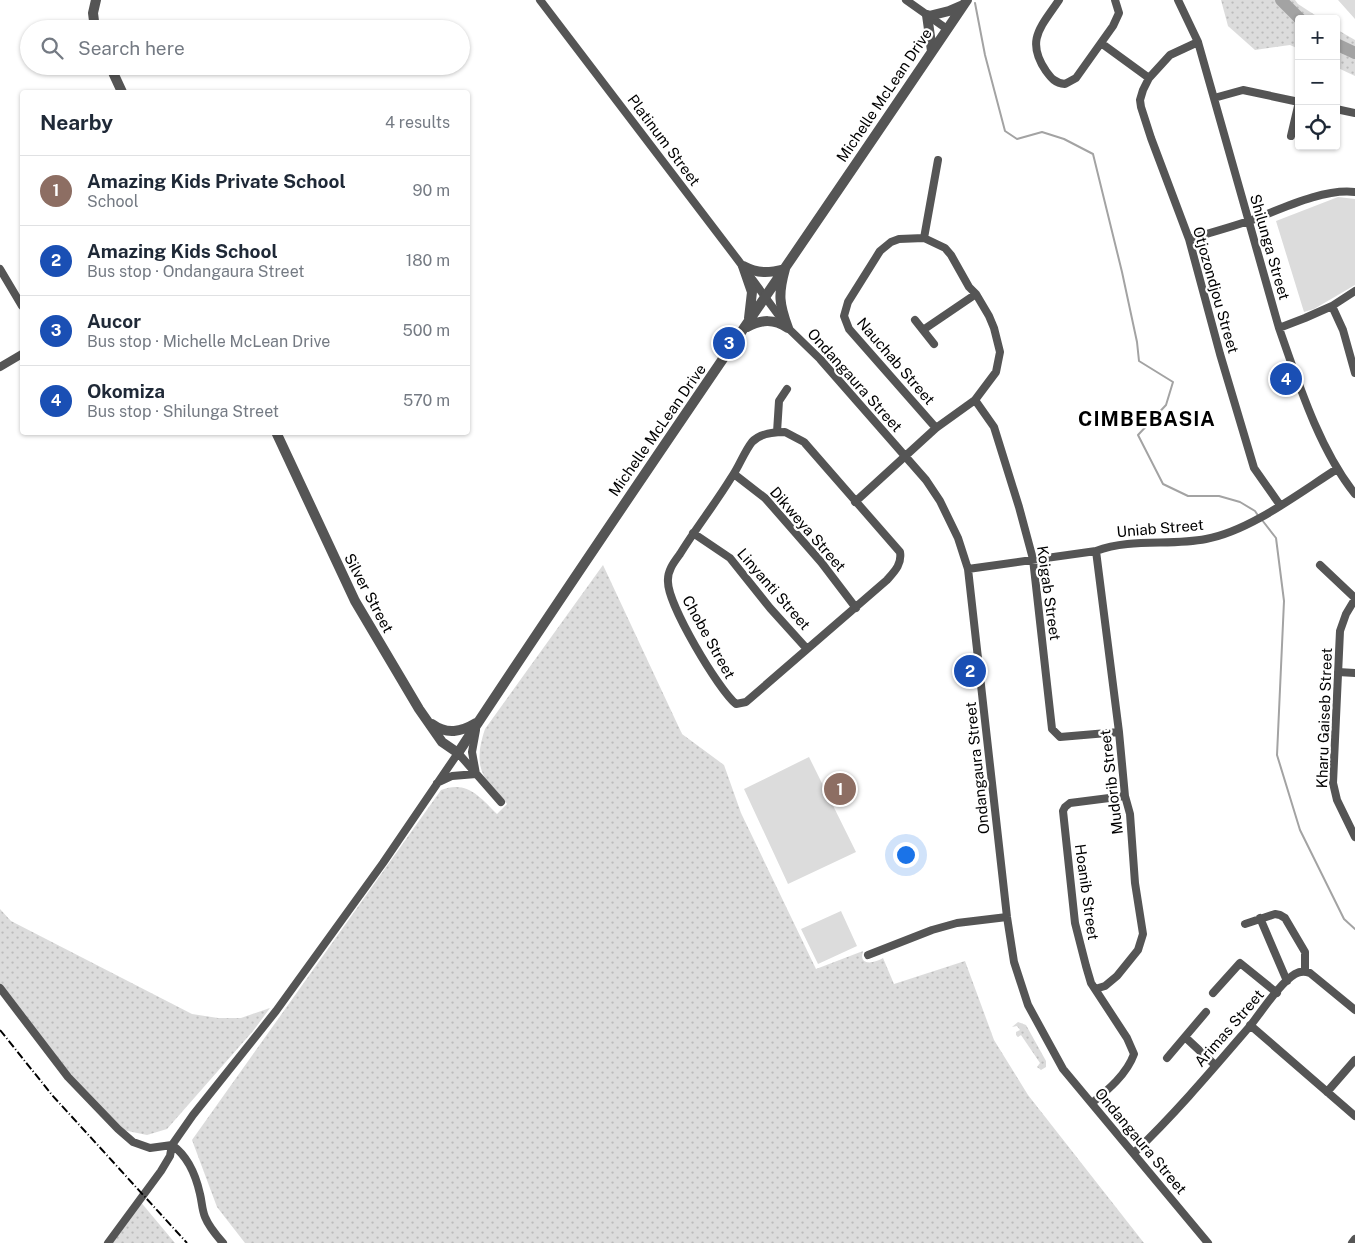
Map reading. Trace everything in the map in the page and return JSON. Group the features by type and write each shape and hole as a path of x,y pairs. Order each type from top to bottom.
{"street":[{"path":"94,20 96,0"},
{"name":"Platinum Street","path":"540,0 766,298"},
{"path":"906,0 947,29"},
{"path":"1059,0 1042,25 1036,40 1037,54 1051,77 1060,84 1072,81 1101,44 1118,17 1119,9 1115,0"},
{"name":"Shilunga Street","path":"1178,0 1198,42 1279,328 1318,431 1337,469 1355,494"},
{"path":"928,16 949,11 965,2"},
{"name":"Michelle McLean Drive","path":"458,753 965,2"},
{"path":"928,16 932,51"},
{"name":"Otjozondjou Street","path":"1198,42 1170,55 1150,78 1143,90 1140,100 1141,107 1189,239 1220,354 1254,468 1280,506"},
{"path":"1101,44 1150,78"},
{"path":"114,75 121,90"},
{"path":"1214,98 1244,90 1295,101"},
{"path":"1291,136 1298,105"},
{"path":"1340,110 1355,113"},
{"path":"924,238 938,160"},
{"path":"1189,239 1325,194 1340,191 1355,192"},
{"name":"Nauchab Street","path":"905,455 936,428 975,400 996,372 1000,352 994,328 976,294 969,287 951,254 945,248 924,238 899,239 886,245 880,251 848,302 844,316 849,329 936,428"},
{"path":"743,266 751,271 760,273 771,273 785,269"},
{"path":"743,266 752,292 750,313 745,329"},
{"path":"0,269 20,303"},
{"path":"785,269 779,299 788,328"},
{"path":"1279,328 1332,306 1355,291"},
{"path":"923,330 976,294"},
{"name":"Ondangaura Street","path":"766,298 788,328 820,359 926,480 940,501 958,538 968,569 1007,917 1014,962 1031,1013 1062,1069 1208,1243"},
{"path":"1332,306 1343,330 1355,373"},
{"path":"915,320 934,344"},
{"path":"745,329 763,321 779,322 788,328"},
{"path":"0,367 20,355"},
{"path":"777,432 779,401 787,389"},
{"name":"Koigab Street","path":"975,400 994,427 1033,559 1052,730 1060,737 1119,732"},
{"name":"Chobe Street","path":"785,432 804,442 900,552 901,560 888,580 856,608 746,702 736,704 722,688 694,642 674,603 667,581 670,570 693,532 713,507 734,474 752,442 758,437 785,432"},
{"name":"Silver Street","path":"277,435 355,601 419,709 442,742 458,753"},
{"path":"855,502 905,455"},
{"name":"Uniab Street","path":"968,569 1096,551 1107,547 1137,543 1194,541 1209,538 1248,524 1280,506 1337,469"},
{"name":"Dikweya Street","path":"734,474 765,498 821,562 856,608"},
{"name":"Linyanti Street","path":"693,532 730,558 770,608 807,649"},
{"name":"Mudorib Street","path":"1095,989 1105,986 1117,976 1138,950 1143,934 1135,882 1130,814 1126,796 1096,551"},
{"path":"1320,565 1355,599"},
{"name":"Kharu Gaiseb Street","path":"1355,599 1346,614 1340,631 1333,789 1355,837"},
{"path":"1338,672 1355,673"},
{"path":"429,722 440,730 448,732 466,729 479,721"},
{"path":"476,774 472,752 479,721"},
{"path":"108,1243 161,1171 170,1156 172,1145 193,1115 276,1011 383,863 435,784 458,753 501,802"},
{"path":"435,784 452,776 476,774"},
{"name":"Hoanib Street","path":"1092,1103 1131,1064 1134,1054 1128,1038 1091,983 1075,923 1063,811 1070,803 1126,796"},
{"path":"1245,924 1275,914 1284,918 1305,952 1305,971 1355,1010"},
{"path":"868,954 957,923 1007,917"},
{"path":"1260,918 1287,981"},
{"path":"1213,993 1240,963 1276,994"},
{"name":"Arimas Street","path":"1134,1153 1167,1121 1287,981 1295,974 1305,971"},
{"path":"0,988 68,1077 118,1129 133,1142 150,1148 172,1145 180,1150 191,1166 205,1216 214,1233 223,1243"},
{"path":"1167,1058 1206,1012"},
{"path":"1250,1025 1355,1116"},
{"path":"1185,1038 1215,1065"},
{"path":"1328,1092 1355,1060"},
{"path":"1352,1243 1355,1239"}],"shaded area":[{"path":"1221,0 1295,0 1315,15 1295,15 1295,47 1290,45 1255,50 1228,26"},
{"path":"1338,0 1355,0 1355,19"},
{"path":"1340,31 1355,40 1355,76 1340,69"},
{"path":"1338,197 1355,199 1355,285 1314,309 1304,312 1276,221"},
{"path":"603,565 682,734 724,765 741,813 816,969 863,951 862,956 865,962 872,962 883,958 894,984 965,961 994,1040 1028,1095 1144,1243 245,1243 217,1207 192,1140 441,790 450,787 466,789 479,796 497,814 507,804 484,776 480,764 480,752 485,729"},
{"path":"809,757 856,852 788,884 744,789"},
{"path":"0,909 11,921 192,1014 218,1018 241,1018 270,1008 253,1031 167,1129 147,1135 118,1129 68,1077 0,988"},
{"path":"841,911 857,946 818,964 801,929"},
{"path":"1018,1022 1026,1025 1046,1061 1046,1067 1041,1070 1037,1067 1040,1063 1021,1035 1018,1037 1016,1035 1016,1032 1020,1030 1017,1026 1012,1027"},
{"path":"139,1200 175,1243 108,1243"}],"waterway":[{"path":"1281,0 1296,15"},
{"path":"975,3 985,55 1005,131 1017,139 1042,132 1064,139 1093,154 1122,272 1137,342 1139,361 1173,382 1166,405 1138,435 1163,484 1188,496 1219,496 1240,502 1255,511 1259,517"},
{"path":"1340,46 1355,53"},
{"path":"1262,520 1276,538 1284,601 1277,755 1300,830 1344,919 1355,929"}],"railway":[{"path":"0,1030 52,1095 187,1243"}],"place":[{"name":"Aucor","path":"729,343"},
{"name":"Okomiza","path":"1286,379"},
{"name":"Amazing Kids School","path":"970,671"},
{"name":"Amazing Kids Private School","path":"840,789"}],"district":[{"name":"CIMBEBASIA","path":"1147,419"}]}
